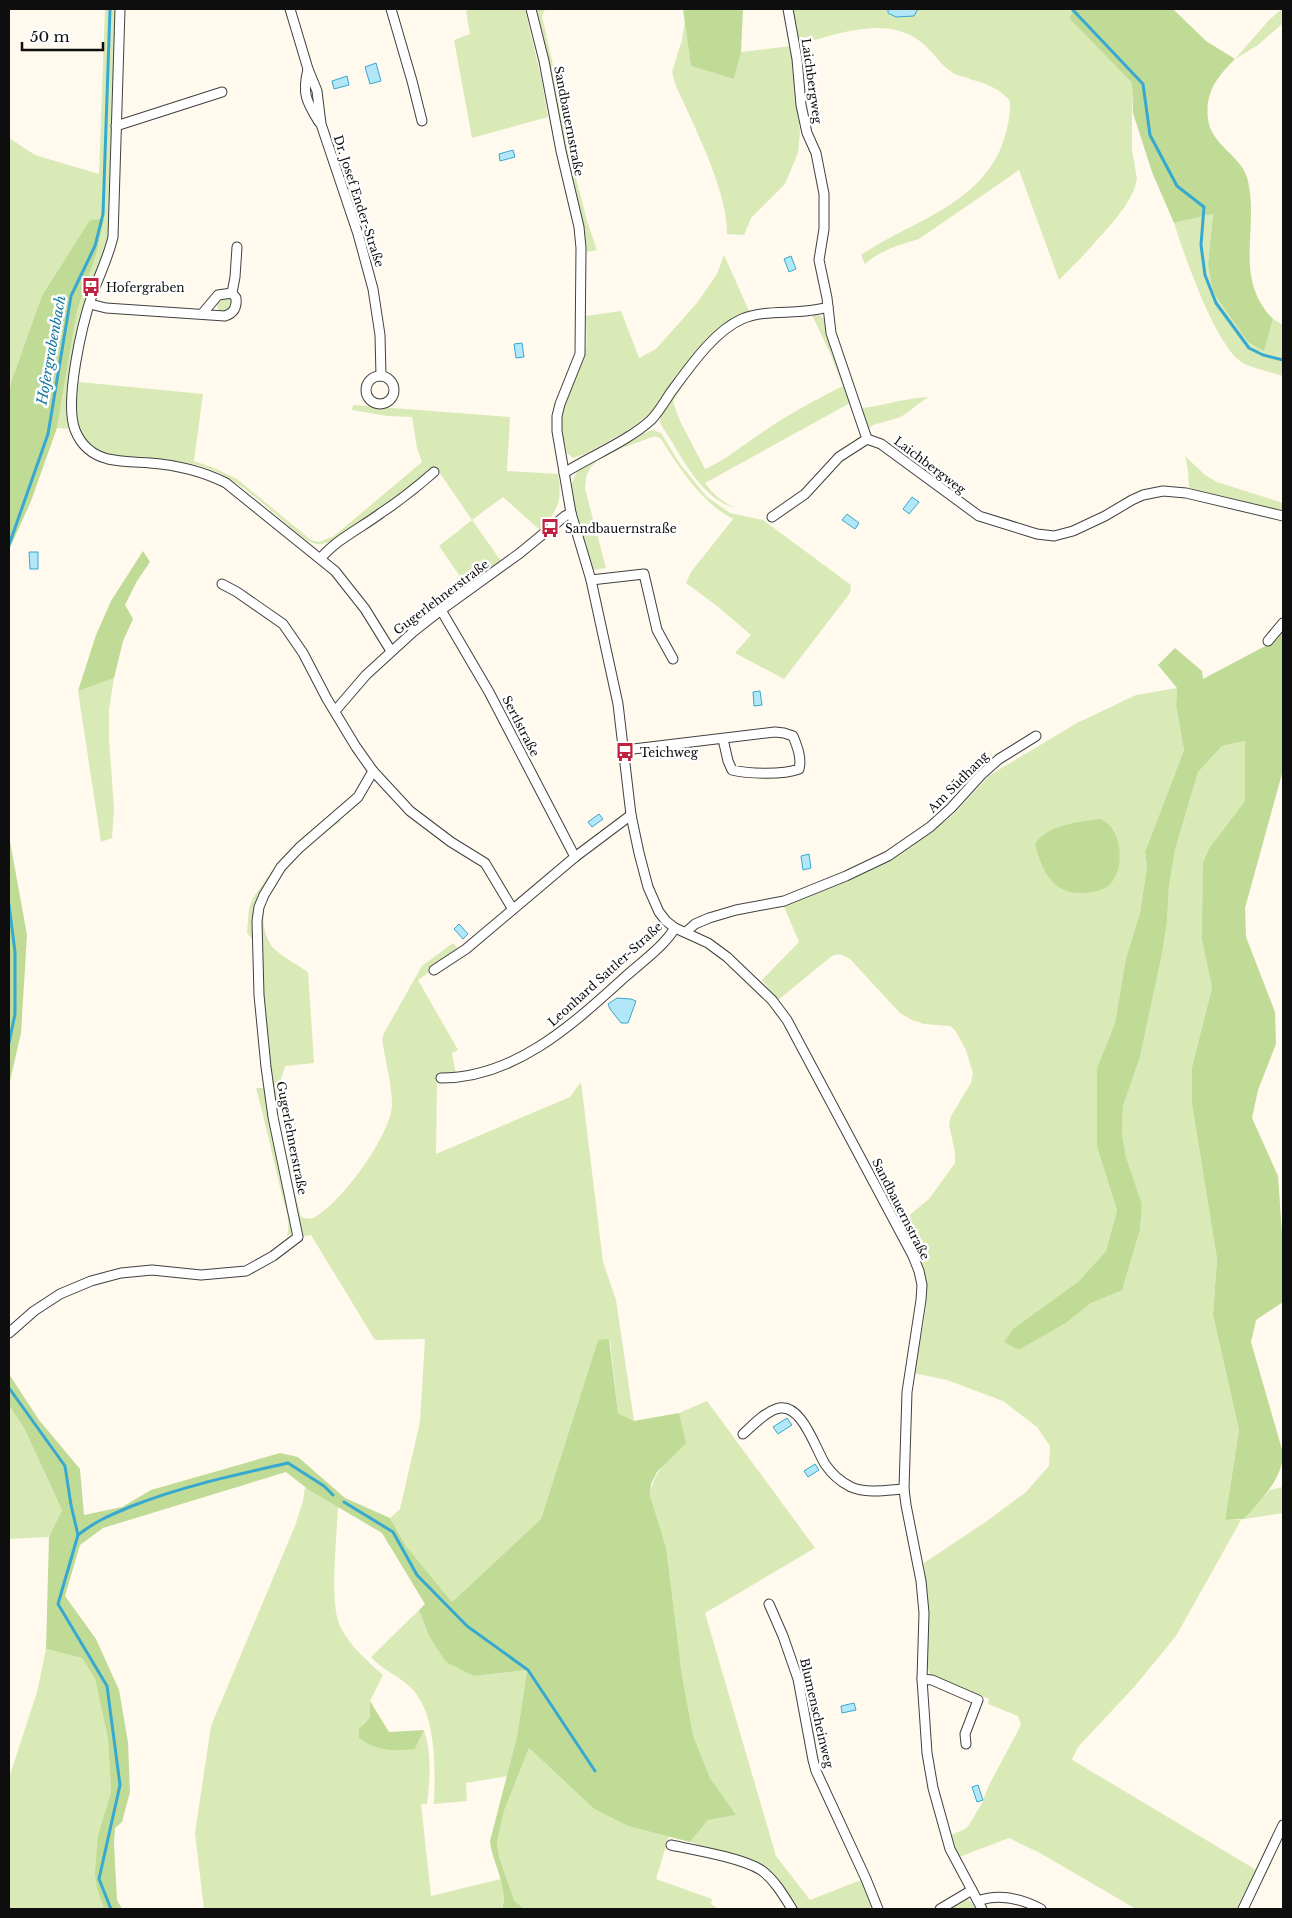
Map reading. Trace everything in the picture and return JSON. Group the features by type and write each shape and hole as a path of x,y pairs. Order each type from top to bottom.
{"street":[{"path":"120,9 112,238 109,254 90,304 77,362 72,392 75,428 81,441 87,448 106,459 172,466 209,474 226,483 321,558 351,589 391,651"},
{"name":"Dr. Josef Ender-Straße","path":"290,9 308,68 304,91 307,102 320,124 358,234 373,289 380,335 381,376"},
{"path":"391,9 422,121"},
{"name":"Sandbauernstraße","path":"531,9 544,61 557,135 579,227 581,248 580,354 566,386 557,416 557,431 571,513 590,580 618,704 625,750 631,815 648,886 659,912 666,922 708,943 738,968 772,1000 787,1020 919,1270 922,1284 921,1300 907,1392 904,1489 921,1581 924,1613 922,1680 927,1754 933,1788 950,1849 980,1905"},
{"name":"Laichbergweg","path":"788,9 797,59 800,105 807,132 816,153 824,194 824,229 819,260 831,333 867,440 881,444 979,516 1037,534 1054,536 1073,531 1105,516 1132,500 1163,491 1186,493 1283,516"},
{"path":"116,126 222,92"},
{"path":"90,304 106,308 218,316 230,314 235,309 236,304 236,298 232,293 237,247"},
{"path":"202,314 218,295 232,293"},
{"path":"564,473 638,431 653,418 685,373 712,341 727,328 742,319 763,313 792,313 828,307"},
{"path":"772,517 805,494 839,457 867,440"},
{"path":"321,558 330,547 381,513 434,472"},
{"name":"Gugerlehnerstraße","path":"336,711 358,682 391,651 441,610 520,553 564,516 571,513"},
{"path":"590,580 644,574 657,630 673,659"},
{"path":"222,584 237,592 283,624 303,653 327,699 356,747 373,771 410,811 451,842 485,863 512,908"},
{"name":"Sertlstraße","path":"441,610 489,692 574,856"},
{"path":"1268,641 1283,623"},
{"path":"625,750 775,732 793,736 798,747 800,763 798,769 790,772 741,772 732,770 723,739"},
{"name":"Am Südhang","path":"686,932 694,924 709,918 736,910 784,901 846,876 888,856 923,832 951,808 981,775 999,759 1036,736"},
{"name":"Gugerlehnerstraße","path":"9,1333 34,1311 60,1294 91,1281 121,1272 152,1270 201,1274 246,1272 273,1256 298,1236 273,1117 266,1067 258,963 258,914 264,895 281,867 299,848 358,797 373,771"},
{"path":"434,970 466,949 574,856 631,815"},
{"name":"Leonhard Sattler-Straße","path":"441,1078 460,1078 488,1070 543,1045 565,1029 619,982 664,942 675,928"},
{"path":"743,1434 767,1413 778,1408 790,1408 800,1416 826,1466 841,1481 852,1487 866,1490 904,1489"},
{"name":"Blumenscheinweg","path":"769,1604 784,1636 798,1679 815,1766 866,1878 878,1909"},
{"path":"922,1680 932,1680 978,1700 966,1734 966,1744"},
{"path":"1242,1909 1283,1825"},
{"path":"671,1845 739,1861 762,1870 792,1909"},
{"path":"940,1909 972,1890"},
{"path":"980,1905 991,1897 1018,1899 1041,1909"}],"green space":[{"path":"105,9 115,9 108,235 102,258 87,295 74,349 66,409 69,429 57,428 77,311 96,255 103,220 90,220 11,383 9,395 9,138 35,155 99,174"},
{"path":"473,9 525,9 548,117 472,138 454,40 470,34 466,11"},
{"path":"537,9 548,9 544,11 542,16 564,115 573,166 587,221 597,250 587,252 580,214 564,152"},
{"path":"683,9 743,9 741,52 734,79 691,66"},
{"path":"792,9 888,9 888,13 914,16 918,9 1074,9 1069,18 1132,83 1132,150 1137,179 1134,190 1126,205 1081,258 1059,280 1019,170 919,239 883,252 865,264 861,255 958,200 989,170 1000,150 1008,126 1010,101 995,88 953,73 922,43 903,32 874,28 844,32 799,44"},
{"path":"1074,9 1173,9 1206,41 1235,59 1223,72 1210,93 1208,119 1215,137 1240,165 1248,181 1251,200 1250,271 1261,303 1273,319 1264,351 1248,342 1213,292 1208,264 1213,214 1174,223 1152,172 1133,113 1132,83 1069,18"},
{"path":"1282,9 1283,23 1258,45 1235,59 1270,19"},
{"path":"685,21 691,66 734,79 741,52 791,46 800,133 798,153 785,184 751,218 744,235 727,234 726,217 716,179 676,86 672,72 682,40"},
{"path":"1213,214 1208,264 1248,342 1264,350 1273,319 1283,325 1283,376 1243,363 1233,354 1222,339 1202,299 1174,223"},
{"path":"104,219 96,255 77,311 57,428 31,501 9,550 9,395 11,383 42,296 90,220"},
{"path":"724,255 749,311 728,321 716,331 673,379 651,413 627,431 585,454 573,458 567,453 562,417 585,354 587,340 586,316 621,311 639,358 656,349 697,303 717,274"},
{"path":"225,297 231,299 233,305 231,311 225,313 219,311 217,305 219,299"},
{"path":"818,314 824,319 833,356 850,403 705,483 719,498 736,508 723,503 712,496 693,475 661,424 662,414 687,376 718,340 739,324 756,319 775,318 744,323 724,337 695,369 673,402 680,421 705,469 788,416 843,386 812,315"},
{"path":"79,382 203,394 194,461 237,479 311,540 319,542 334,536 422,462 417,448 412,417 387,416 352,410 353,405 510,417 507,471 558,474 559,499 555,511 541,531 503,497 472,520 439,472 434,468 343,535 327,543 316,544 301,536 236,483 212,470 193,464 111,454 89,444 82,435 76,418"},
{"path":"928,397 901,417 873,425 869,428 863,416 863,408"},
{"path":"652,430 661,433 680,464 707,497 730,513 763,520 851,585 850,593 784,679 735,653 751,635 686,583 691,572 733,519 711,504 692,484 661,439 655,436 622,448 598,460 590,468 586,477 585,489 606,568 594,570 592,567 577,513 575,513 571,485 577,472 582,467 635,437"},
{"path":"1185,456 1205,475 1217,482 1283,503 1283,512 1189,489"},
{"path":"472,520 501,561 466,585 439,546"},
{"path":"143,551 150,562 137,581 125,605 133,619 123,641 114,678 78,691 96,635 111,601"},
{"path":"1283,628 1283,770 1245,908 1246,937 1275,1012 1276,1044 1258,1090 1252,1118 1278,1176 1283,1248 1283,1302 1256,1320 1251,1342 1283,1453 1282,1463 1275,1481 1257,1505 1244,1519 1225,1520 1239,1430 1213,1315 1217,1259 1192,1104 1192,1067 1212,988 1202,940 1203,863 1210,847 1245,801 1245,741 1222,746 1198,772 1175,850 1162,954 1140,1057 1123,1106 1122,1134 1126,1157 1142,1204 1140,1230 1122,1290 1091,1303 1066,1323 1019,1350 1004,1342 1013,1329 1079,1281 1106,1251 1117,1210 1097,1147 1097,1068 1115,1023 1126,958 1140,913 1147,866 1145,852 1184,750 1176,705 1177,688 1158,665 1175,648 1202,671 1203,679 1271,643"},
{"path":"114,678 109,709 109,739 114,808 112,838 101,842 78,691"},
{"path":"1177,688 1176,705 1184,750 1145,852 1147,866 1140,913 1126,958 1115,1023 1097,1068 1097,1147 1117,1210 1106,1251 1079,1281 1013,1329 1019,1350 1066,1323 1091,1303 1122,1289 1140,1230 1142,1204 1126,1157 1122,1134 1123,1106 1140,1057 1162,954 1175,850 1198,772 1222,746 1246,741 1245,801 1210,847 1202,940 1212,988 1192,1067 1192,1104 1217,1259 1213,1315 1239,1430 1225,1520 1241,1520 1176,1636 1135,1686 1078,1747 1072,1759 1258,1871 1240,1909 1136,1909 1040,1853 1009,1838 959,1857 951,1835 965,1829 969,1825 1021,1725 1018,1716 988,1704 989,1699 931,1676 927,1667 927,1598 924,1563 1026,1492 1049,1466 1050,1446 1037,1427 1003,1401 947,1380 913,1373 926,1308 926,1282 918,1257 900,1223 929,1199 955,1163 955,1152 949,1125 951,1116 971,1083 973,1073 966,1050 955,1030 950,1026 924,1024 900,1013 850,959 845,956 832,956 778,1000 762,980 799,942 783,904 893,859 951,817 990,775 1077,723 1136,695"},
{"path":"333,812 335,814 272,875 254,941 247,933 249,909 253,898 279,861 300,839"},
{"path":"339,818 341,821 296,858 282,874 271,891 265,909 264,927 271,945 283,956 308,972 314,1063 285,1066 278,1090 277,1112 285,1154 301,1217 313,1218 338,1198 363,1166 384,1132 390,1117 392,1097 382,1039 384,1033 422,966 453,943 460,951 418,980 458,1050 452,1053 456,1074 439,1075 437,1080 436,1154 570,1097 581,1082 603,1262 616,1300 634,1421 618,1413 610,1340 598,1340 541,1519 452,1602 406,1546 390,1518 400,1509 420,1422 425,1339 375,1340 311,1235 301,1237 274,1106 265,1040 260,917 273,886 281,873 291,861"},
{"path":"1101,819 1114,832 1119,848 1119,866 1113,881 1107,887 1084,893 1073,893 1064,890 1050,879 1045,872 1035,844 1041,837 1056,828"},
{"path":"9,836 27,935 21,1033 9,1085"},
{"path":"256,1088 265,1088 292,1230 291,1234 287,1236 286,1212"},
{"path":"609,1339 618,1413 634,1421 679,1413 686,1443 657,1472 651,1484 650,1496 666,1548 681,1669 693,1735 710,1778 736,1815 708,1820 690,1842 628,1826 594,1809 529,1748 504,1811 497,1843 499,1857 514,1900 524,1909 502,1909 504,1900 502,1883 491,1850 490,1841 517,1737 527,1670 474,1676 446,1662 429,1636 419,1610 425,1604 382,1533 309,1490 286,1472 103,1528 80,1545 65,1596 96,1639 119,1690 128,1742 130,1792 122,1822 115,1828 114,1843 117,1900 122,1909 104,1909 97,1889 95,1874 98,1835 111,1792 108,1739 95,1679 82,1658 46,1649 49,1537 62,1510 24,1428 9,1405 9,1374 39,1420 80,1469 84,1515 122,1507 151,1490 280,1453 298,1457 345,1498 390,1518 406,1546 452,1602 541,1519 598,1340"},
{"path":"707,1401 815,1548 705,1613 776,1856 810,1900 861,1880 872,1909 795,1909 777,1882 730,1856 690,1842 708,1820 735,1815 710,1778 693,1735 650,1496 658,1473 685,1443 679,1413"},
{"path":"9,1405 24,1428 62,1510 49,1537 9,1539"},
{"path":"305,1487 338,1507 334,1586 337,1616 348,1640 383,1675 370,1701 370,1717 362,1724 415,1749 424,1730 427,1739 429,1776 427,1804 421,1804 431,1896 501,1879 504,1890 502,1909 204,1909 195,1833 211,1726 295,1526 303,1501"},
{"path":"1283,1487 1283,1513 1244,1519 1270,1490"},
{"path":"419,1610 429,1636 474,1676 527,1670 517,1737 508,1776 466,1783 467,1801 434,1804 433,1745 431,1730 422,1702 409,1686 371,1657"},
{"path":"46,1649 82,1658 95,1679 108,1739 111,1792 98,1835 97,1889 104,1909 9,1909 9,1778 37,1692"},
{"path":"370,1701 389,1732 424,1730 415,1749 379,1748 359,1738 359,1729 370,1717"},
{"path":"529,1748 594,1809 628,1826 669,1836 656,1879 712,1899 711,1904 719,1909 524,1909 514,1900 499,1857 497,1843 504,1811"},
{"path":"966,1899 976,1909 945,1909 960,1900"}],"water":[{"path":"888,9 918,9 914,16 896,17 888,13"},
{"path":"376,63 381,81 370,84 365,67"},
{"path":"347,76 349,85 334,89 332,81"},
{"path":"513,150 515,157 500,161 499,154"},
{"path":"791,256 796,269 789,272 784,259"},
{"path":"522,343 524,357 516,358 514,344"},
{"path":"912,497 919,502 909,514 903,509"},
{"path":"847,514 859,523 855,529 842,520"},
{"path":"29,552 38,552 38,569 30,569"},
{"path":"760,691 762,705 754,706 753,692"},
{"path":"599,814 603,819 592,827 588,822"},
{"path":"809,854 811,868 803,870 801,856"},
{"path":"459,924 468,934 463,939 454,929"},
{"path":"617,998 636,1001 628,1023 621,1023 610,1009 608,1004"},
{"path":"787,1418 792,1425 778,1434 773,1427"},
{"path":"815,1464 819,1470 808,1477 804,1471"},
{"path":"854,1703 856,1710 842,1713 841,1706"},
{"path":"978,1785 983,1800 977,1802 972,1787"}],"waterway":[{"name":"Hofergrabenbach","path":"9,545 48,434 71,296 95,246 103,214 110,9"},
{"path":"1072,9 1143,84 1150,135 1177,186 1204,207 1201,245 1205,275 1216,303 1249,348 1263,355 1283,360"},
{"name":"Hofergrabenbach","path":"9,905 15,952 15,1014 9,1043"},
{"name":"Hofergrabenbach","path":"9,1388 65,1466 78,1535 58,1604 107,1686 120,1785 99,1879 111,1909"},
{"path":"78,1535 104,1518 151,1499 209,1482 288,1463 324,1486 333,1495"},
{"path":"344,1502 393,1532 417,1575 467,1626 528,1670 595,1771"}],"place":[{"name":"Hofergraben","path":"91,287"},
{"name":"Sandbauernstraße","path":"550,528"},
{"name":"Teichweg","path":"625,752"}]}
